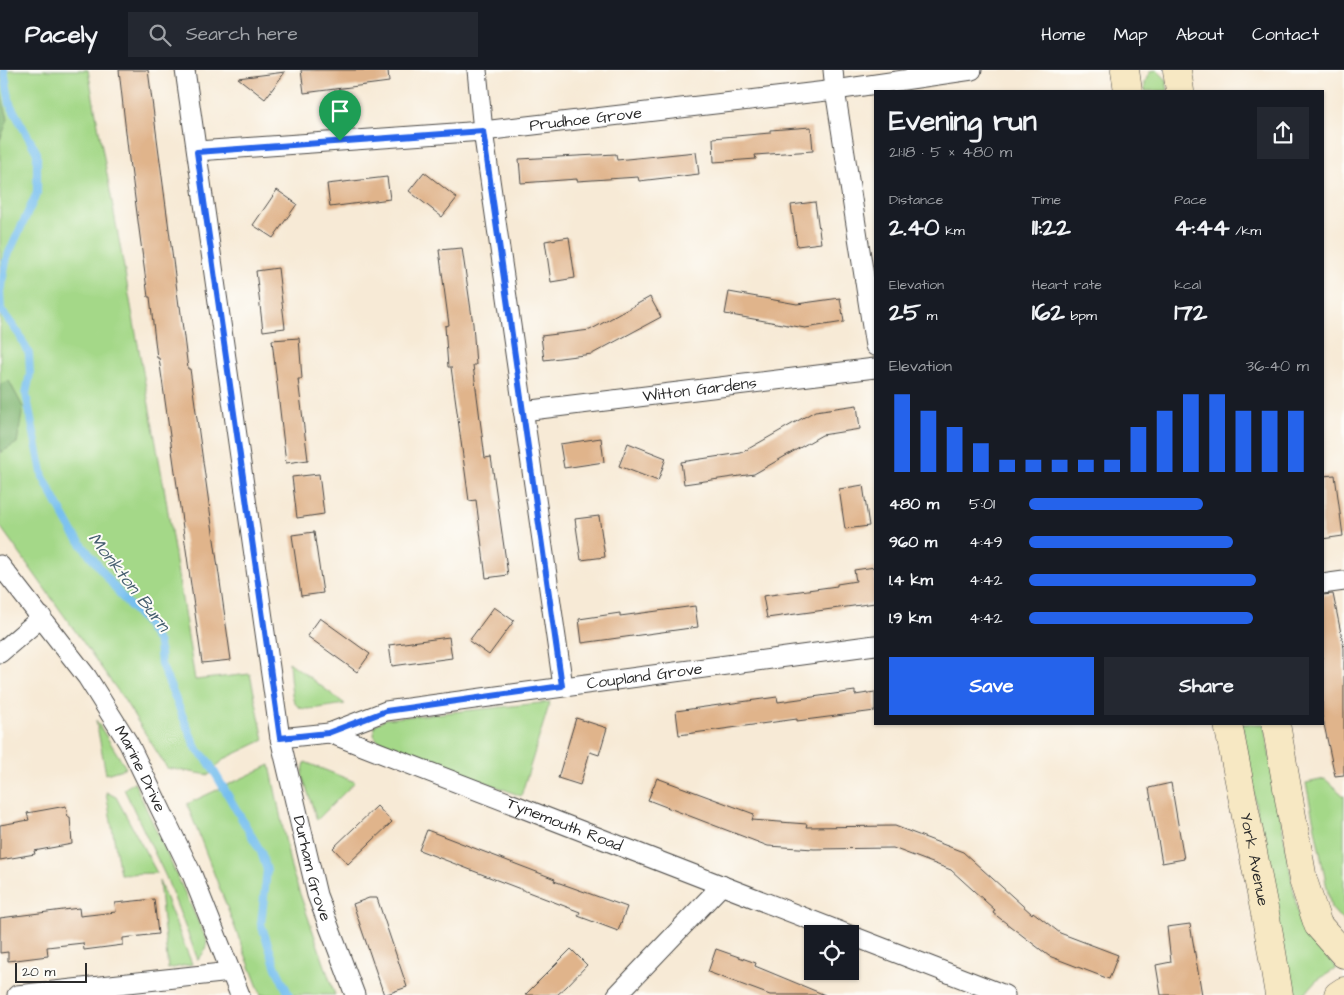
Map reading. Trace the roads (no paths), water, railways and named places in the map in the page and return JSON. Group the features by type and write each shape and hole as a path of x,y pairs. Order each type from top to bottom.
{"main road":[{"path":"1125,70 1128,90"},
{"path":"1177,70 1180,90"},
{"name":"York Avenue","path":"1228,725 1279,995"},
{"path":"1276,725 1303,880 1318,925 1344,954"},
{"path":"1338,995 1344,991"}],"street":[{"name":"Durham Grove","path":"186,70 280,738 317,895 355,995"},
{"path":"477,70 483,131 562,686"},
{"path":"833,70 874,340"},
{"name":"Prudhoe Grove","path":"197,152 483,131 835,90 972,70"},
{"name":"Witton Gardens","path":"523,411 874,368"},
{"name":"Marine Drive","path":"0,565 87,677 129,744 191,872 240,995"},
{"path":"1324,584 1344,581"},
{"path":"0,653 42,617"},
{"name":"Coupland Grove","path":"328,733 386,711 874,645"},
{"name":"Tynemouth Road","path":"280,738 328,733 824,925"},
{"path":"617,995 722,886"},
{"name":"Tynemouth Road","path":"859,938 1006,995"},
{"path":"17,995 231,972"}],"waterway":[{"name":"Monkton Burn","path":"0,292 7,257 37,193 37,153 10,104 4,70"},
{"name":"Monkton Burn","path":"0,292 1,310 19,334 29,354 30,374 26,394 43,477 73,533 123,598 145,622 159,644 161,664 196,748 208,761 261,852 267,870 261,924 276,968 289,995"}]}
